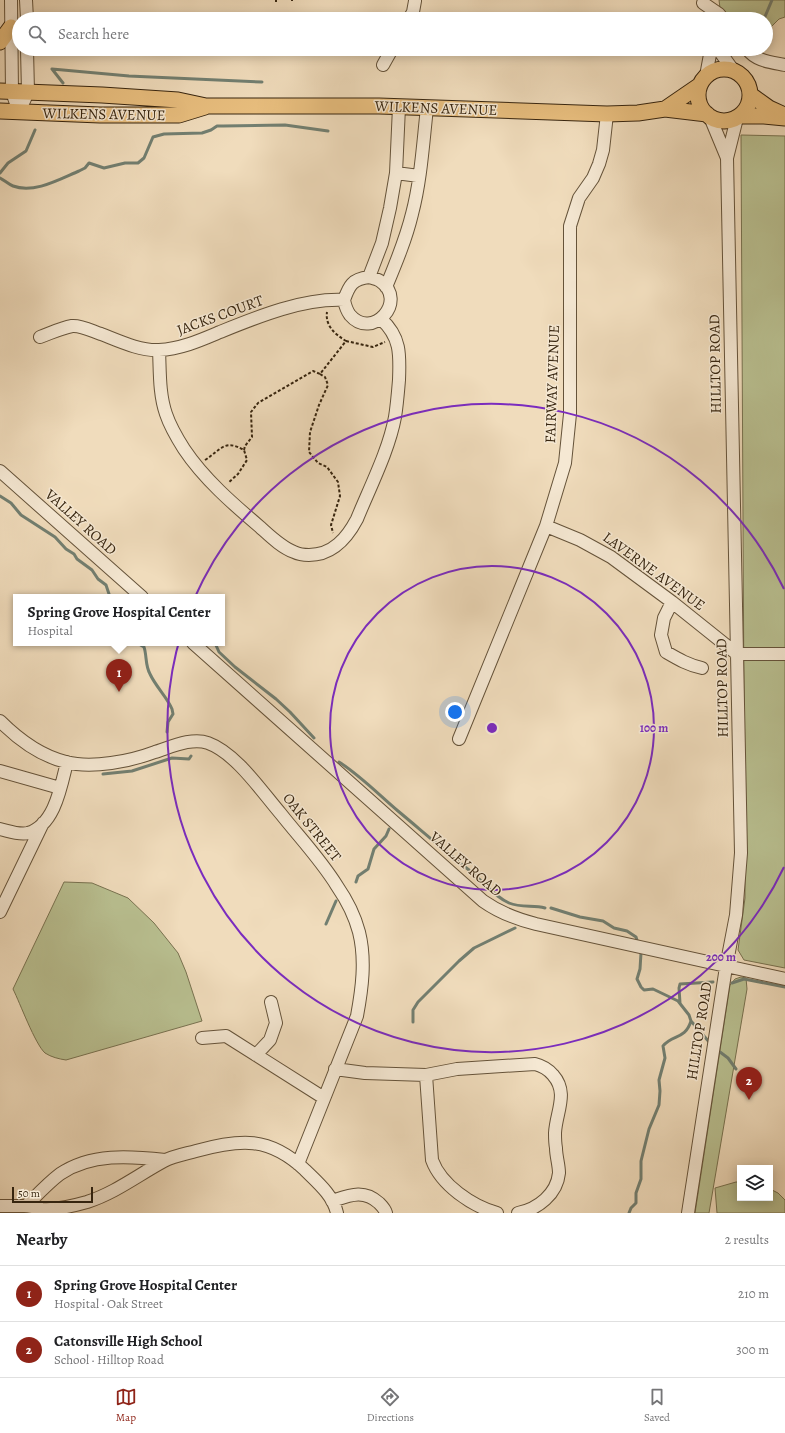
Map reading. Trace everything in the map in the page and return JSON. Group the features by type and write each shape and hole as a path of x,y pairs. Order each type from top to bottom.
{"main road":[{"path":"0,42 11,27"},
{"path":"738,117 747,108 751,95 748,84 742,75 733,70 722,68 711,72 703,80 698,98 701,108 709,116 724,121 738,117 785,117"},
{"name":"WILKENS AVENUE","path":"665,109 703,80"},
{"name":"WILKENS AVENUE","path":"6,92 102,94 178,100 206,106 399,107 607,114 638,113 665,109 709,116"},
{"path":"751,95 785,117"},
{"name":"WILKENS AVENUE","path":"0,111 100,115 179,115 206,106"}],"street":[{"path":"11,0 11,27 6,92 19,112"},
{"path":"26,0 26,12"},
{"path":"413,12 415,1"},
{"path":"703,2 705,12"},
{"path":"703,2 716,12"},
{"path":"19,112 28,92 27,56"},
{"path":"383,65 388,56"},
{"path":"703,80 709,56"},
{"path":"723,56 733,70"},
{"path":"752,56 760,60 785,65"},
{"path":"369,277 382,243 390,208 396,173 399,107"},
{"path":"386,287 401,249 412,214 419,176 427,108"},
{"name":"FAIRWAY AVENUE","path":"459,739 546,526 565,462 570,414 570,226 579,198 599,164 603,150 607,114"},
{"name":"HILLTOP ROAD","path":"709,116 727,158"},
{"name":"HILLTOP ROAD","path":"688,1213 726,967 736,915 741,854 727,158 738,117"},
{"path":"396,173 419,176"},
{"path":"382,243 401,249"},
{"path":"369,277 380,281 386,287 390,294 390,307 381,319 373,322 365,323 357,320 338,300 356,280 369,277"},
{"name":"JACKS COURT","path":"40,337 59,329 73,326 88,329 126,344 159,350 191,344 263,315 321,301 338,300"},
{"path":"159,350 161,392 166,413 174,432 197,466 220,491 278,543 294,552 308,555 320,554 334,549 342,542 351,530 357,519 389,440 395,417 400,366 399,350 395,337 388,326 381,319"},
{"name":"VALLEY ROAD","path":"0,471 139,594"},
{"name":"LAVERNE AVENUE","path":"546,526 580,540 611,557 672,602 737,654"},
{"path":"672,602 664,618 661,635 666,652 680,661 702,668"},
{"name":"VALLEY ROAD","path":"196,646 496,911 536,924 785,980"},
{"path":"737,654 785,654"},
{"name":"OAK STREET","path":"0,721 24,742 47,755 67,762 85,764 124,761 145,756 177,745 194,742 207,742 233,758 322,863 338,886 359,932 363,978 360,999 356,1016 298,1164"},
{"path":"0,912 44,822 57,801 67,762"},
{"path":"0,771 60,788"},
{"path":"0,829 16,833 27,833 36,829 44,822"},
{"path":"256,1055 270,1040 276,1022 271,1002"},
{"path":"202,1038 226,1036 324,1098"},
{"path":"335,1069 365,1073 426,1075 457,1069 535,1064 543,1066 552,1073 559,1081 562,1091 555,1147 559,1172 557,1183 542,1203 529,1211 518,1213"},
{"path":"426,1075 432,1160 436,1170 444,1181 468,1199 486,1210 497,1213"},
{"path":"0,1206 26,1206 44,1211 85,1203 106,1195 165,1160 223,1144 245,1142 265,1145 283,1153 298,1164 316,1181 332,1201 337,1213"},
{"path":"26,1206 59,1175 74,1166 94,1160 114,1157 134,1156 165,1160"},
{"path":"332,1201 351,1194 361,1194 371,1197 385,1210 386,1213"}],"path":[{"path":"338,300 326,314 328,325 335,334 346,341 373,347 395,337"},
{"path":"320,374 346,341"},
{"path":"220,491 238,474 247,460 244,450 245,446 252,437 251,412 258,403 313,371 325,377 328,385 310,432 309,452 318,463 327,467 338,482 340,496 331,525 335,537 342,542"},
{"path":"197,466 225,446 231,444 244,450"}],"green space":[{"path":"719,0 785,0 785,17 779,19 773,25 773,12 725,12 720,8"},
{"path":"741,135 785,136 785,968 744,960 738,950 745,898"},
{"path":"64,882 92,883 128,898 154,923 178,953 186,972 202,1021 66,1060 55,1058 45,1053 32,1032 13,989"},
{"path":"741,977 746,978 747,989 709,1213 695,1213 730,985 735,979"},
{"path":"737,1182 737,1201 773,1201 773,1190 785,1200 785,1213 717,1213 715,1188"}],"waterway":[{"path":"767,12 772,0"},
{"path":"52,69 129,76 262,82"},
{"path":"52,69 63,83"},
{"path":"0,178 13,186 21,188 38,187 85,168 89,163 104,168 125,163 138,163 144,158 153,137 164,134 202,133 217,126 285,125 328,131"},
{"path":"0,173 8,163 26,151 35,130"},
{"path":"0,496 11,503 21,515 55,537 66,549 74,554 77,559 92,570 98,579 106,585 109,594"},
{"path":"142,646 146,654 148,671 172,709 173,714 168,722 167,732"},
{"path":"216,646 219,652 235,667 276,699 314,738"},
{"path":"103,774 132,771 172,758 189,759 191,756"},
{"path":"339,762 362,779 503,900 514,905 545,908"},
{"path":"356,882 358,876 368,869 374,849 386,836 389,829"},
{"path":"326,924 336,901"},
{"path":"551,908 580,917 603,921 614,928 627,931 636,937 638,944"},
{"path":"413,1022 413,1010 418,1002 459,961 474,948 515,928"},
{"path":"640,949 640,969 637,979 641,987 644,990 653,989 678,1001 689,1015 691,1021 710,1043"},
{"path":"732,983 744,979 785,987"},
{"path":"680,1003 680,984 713,982"},
{"path":"629,1213 631,1208 636,1203 636,1193 641,1179 641,1161 649,1129 659,1105 659,1080 665,1058 663,1046 686,1031 691,1021"},
{"path":"720,1052 728,1058 736,1069"}],"place":[{"name":"Spring Grove Hospital Center","path":"119,692"},
{"name":"Catonsville High School","path":"749,1100"}]}
